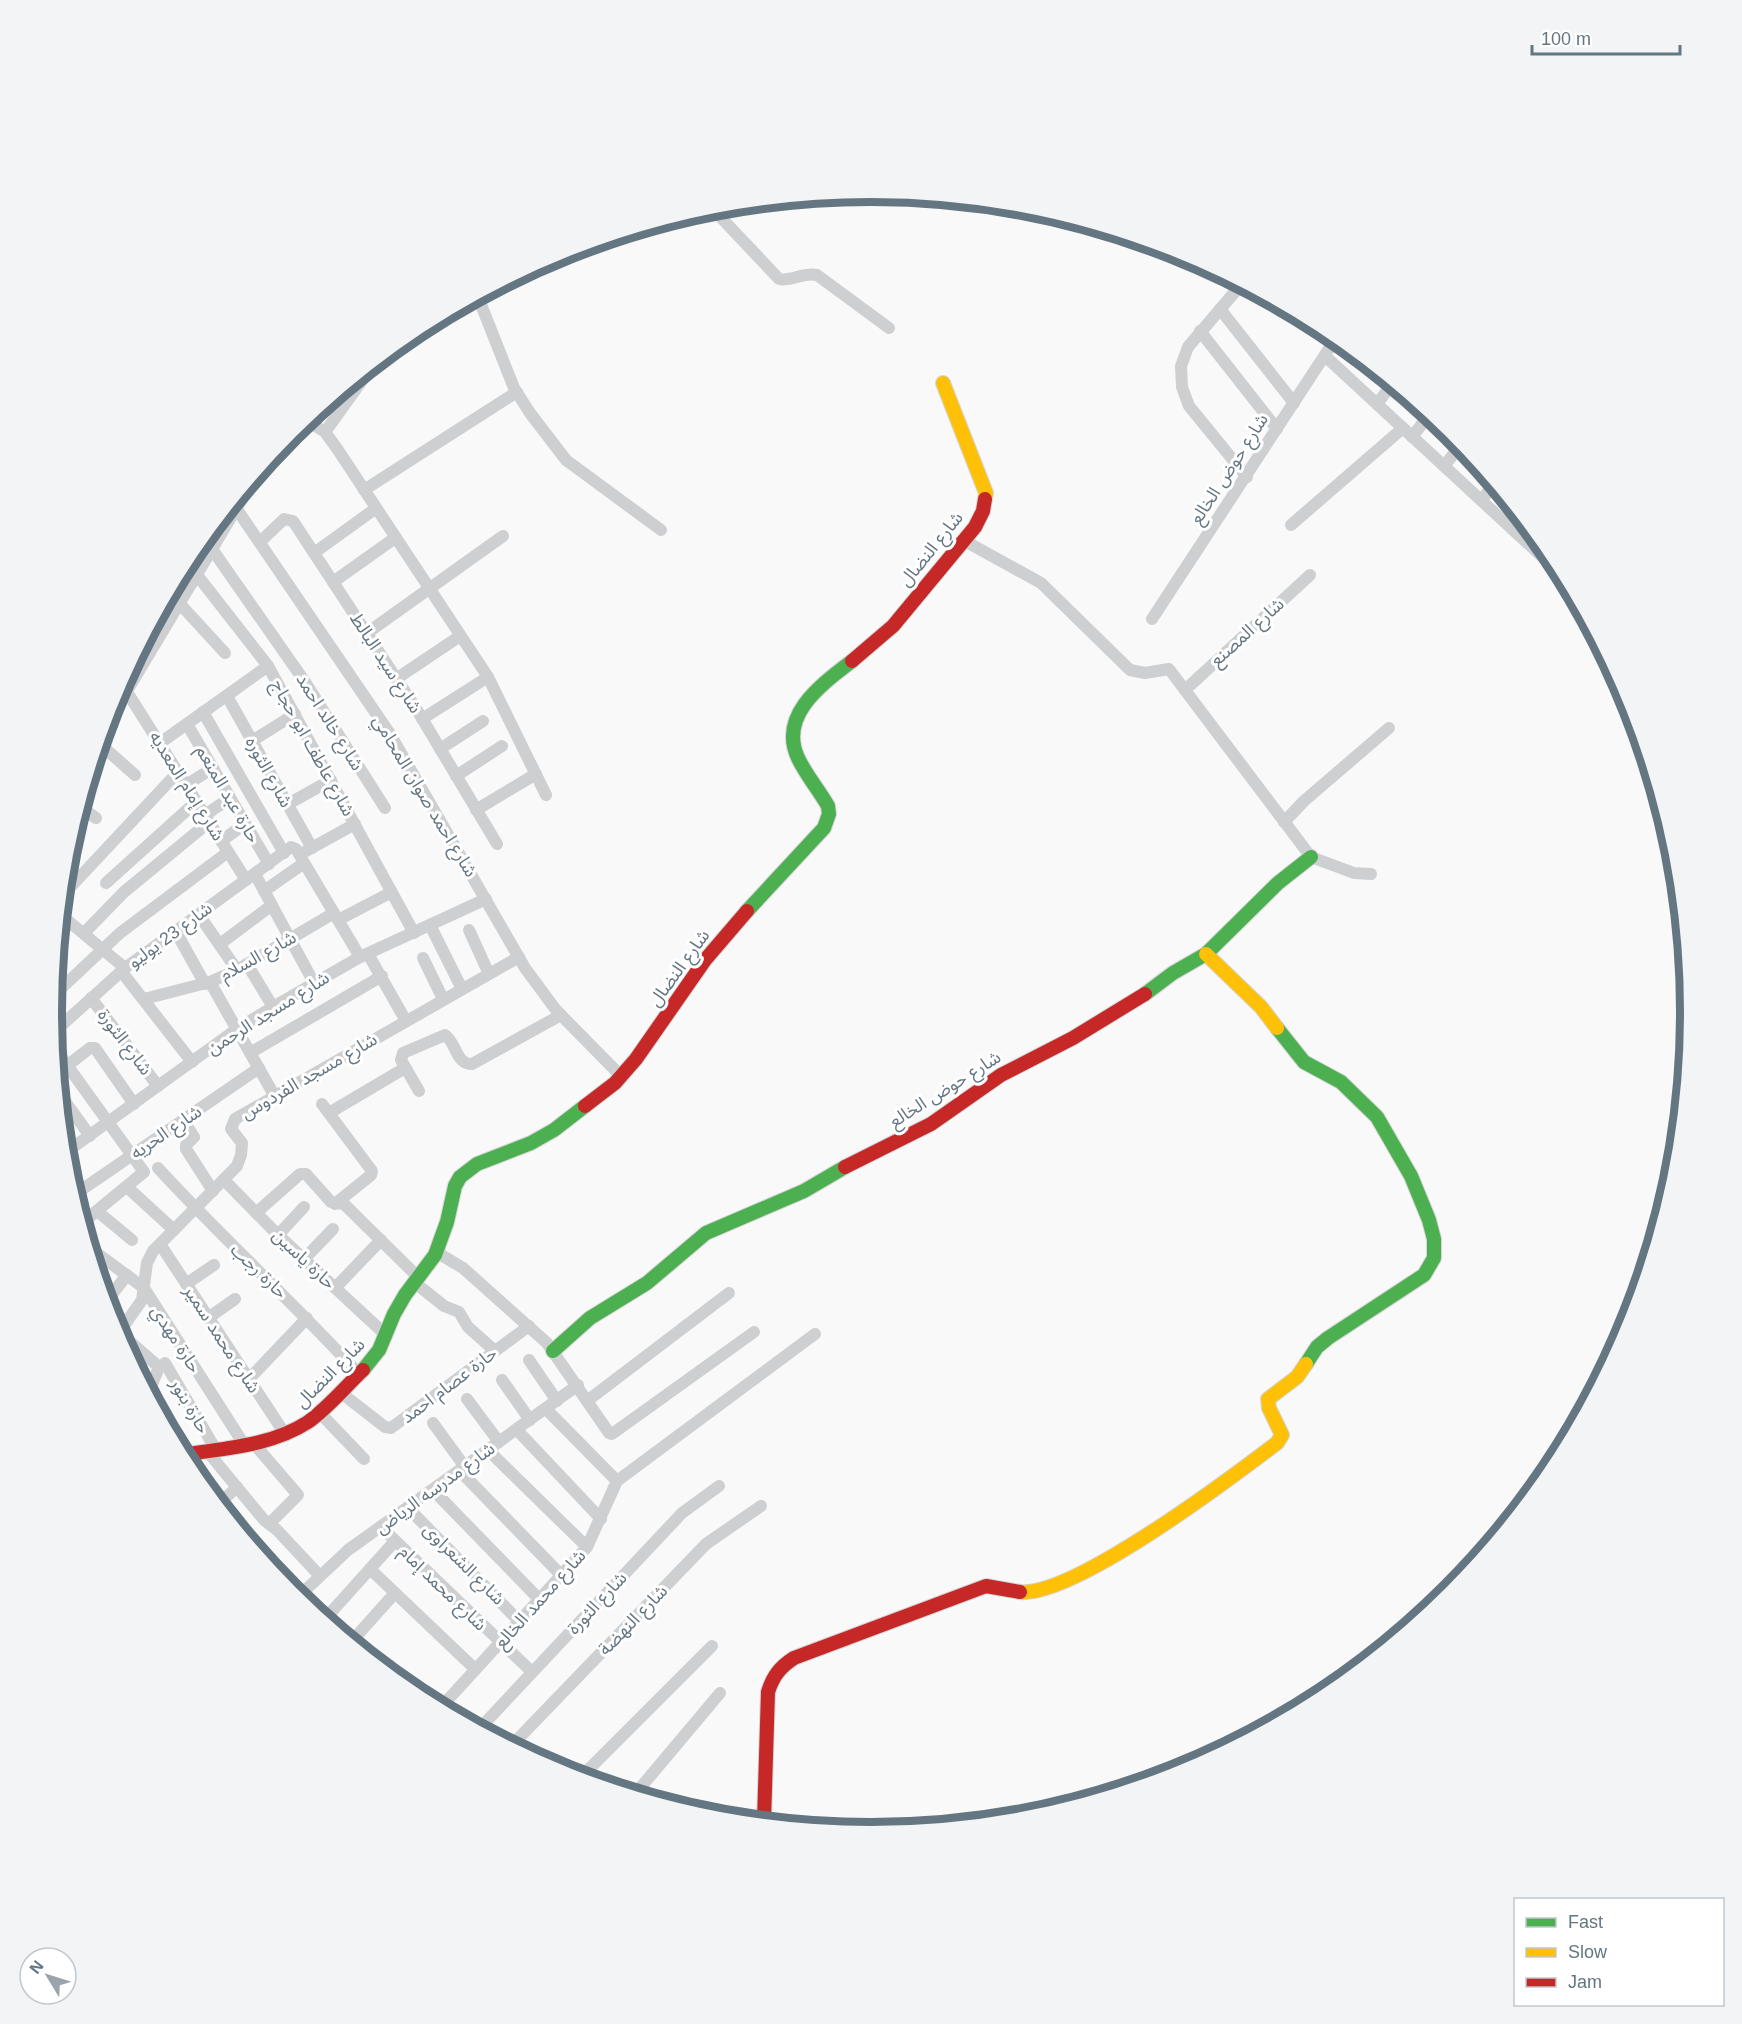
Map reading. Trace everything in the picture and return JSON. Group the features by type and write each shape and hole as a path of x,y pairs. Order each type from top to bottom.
{"street":[{"path":"720,217 779,279 787,281 808,273 817,275 889,328"},
{"path":"1236,290 1188,347 1181,366 1182,387 1190,406 1247,477"},
{"path":"481,303 517,392 566,460 661,530"},
{"path":"1220,309 1294,403"},
{"path":"1200,331 1277,429"},
{"name":"شارع حوض الخالع","path":"1152,619 1331,346"},
{"path":"1325,356 1535,550"},
{"name":"شارع النضال","path":"193,1454 250,1445 285,1434 309,1421 359,1374 379,1350 387,1336 394,1314 436,1252 447,1222 455,1186 468,1169 531,1143 554,1130 621,1077 728,931 824,828 827,822 828,806 800,763 792,741 796,717 801,706 879,640 975,527 983,511 986,493 943,383"},
{"path":"325,432 358,386"},
{"path":"1377,404 1388,389"},
{"path":"363,490 517,392"},
{"path":"1292,525 1422,420"},
{"path":"314,425 325,432 488,677 546,795"},
{"path":"1444,466 1455,452"},
{"path":"1481,500 1490,490"},
{"name":"شارع احمد صوان المحامي","path":"237,509 390,734 525,968 561,1015 621,1077"},
{"path":"314,553 375,509"},
{"path":"129,688 180,604 189,578 212,549 231,516"},
{"name":"شارع سيد البالط","path":"260,542 284,519 291,520 422,719 497,844"},
{"path":"1508,524 1517,525"},
{"path":"367,633 503,536"},
{"path":"333,582 395,538"},
{"path":"963,540 1041,583 1130,670 1145,673 1169,669 1311,857 1354,873 1371,874"},
{"name":"شارع خالد احمد","path":"212,549 305,682 385,808"},
{"name":"شارع المصنع","path":"1185,690 1310,575"},
{"name":"شارع عاطف ابو حجاج","path":"189,578 268,666 414,933"},
{"path":"180,604 225,653"},
{"path":"396,679 460,636"},
{"path":"160,743 268,666"},
{"path":"422,719 488,677"},
{"name":"شارع إمام المعديه","path":"127,693 228,852 264,891 314,982"},
{"name":"شارع الثوره","path":"227,696 312,848"},
{"path":"203,712 336,917 381,976 406,1021"},
{"path":"252,741 295,714"},
{"path":"440,749 483,721"},
{"name":"حارة عبد المنعم","path":"187,724 269,864"},
{"path":"1284,822 1304,801 1389,728"},
{"path":"456,776 502,746"},
{"path":"105,749 135,775"},
{"path":"186,785 213,768"},
{"path":"71,886 178,772"},
{"path":"477,810 536,774"},
{"path":"288,804 331,780"},
{"path":"84,933 124,892 230,798"},
{"path":"106,883 197,801"},
{"path":"87,812 96,818"},
{"path":"221,841 245,824"},
{"path":"264,891 295,854 312,848 355,824"},
{"path":"62,987 120,933 228,852"},
{"name":"شارع 23 يوليو","path":"62,1025 123,969 269,864 295,854"},
{"name":"شارع حوض الخالع","path":"553,1351 590,1318 647,1283 706,1233 804,1191 854,1162 930,1124 1001,1075 1081,1034 1105,1017 1131,1004 1173,973 1206,954 1270,890 1311,857"},
{"name":"شارع السلام","path":"144,999 207,983 242,967 290,939 388,894"},
{"name":"شارع مسجد الرحمن","path":"73,1147 237,1029 314,982 364,955 486,899"},
{"path":"219,944 272,905"},
{"path":"199,915 219,944 242,967 273,1007"},
{"path":"67,920 103,949 123,969 192,1062"},
{"path":"430,925 462,989"},
{"path":"469,930 489,974"},
{"path":"176,932 237,1029 274,1095"},
{"path":"765,1815 768,1692 772,1678 780,1667 794,1658 986,1586 997,1585 1023,1593 1034,1592 1118,1554 1277,1443 1282,1435 1267,1402 1270,1396 1297,1377 1317,1347 1328,1338 1424,1275 1431,1267 1435,1257 1434,1240 1426,1214 1403,1159 1384,1124 1337,1079 1309,1067 1299,1058 1265,1012 1206,954"},
{"name":"شارع مسجد الفردوس","path":"124,1325 142,1300 147,1263 160,1244 237,1166 242,1143 231,1129 235,1119 519,957"},
{"path":"423,958 443,999"},
{"path":"250,1053 381,976"},
{"name":"شارع الثورة","path":"92,998 158,1086"},
{"path":"419,1091 405,1068 401,1058 403,1053 443,1035 449,1038 462,1061 469,1065 561,1015"},
{"path":"68,1065 90,1048 95,1048 134,1104"},
{"path":"63,1058 144,1173 88,1218"},
{"name":"شارع الحريه","path":"82,1190 259,1068"},
{"path":"335,1204 371,1175 372,1171 325,1108 405,1068"},
{"path":"67,1104 90,1136"},
{"path":"183,1120 194,1137 186,1145 186,1149 213,1191"},
{"name":"حارة رجب","path":"158,1168 195,1209 307,1318 359,1374"},
{"path":"256,1213 302,1173 308,1175 335,1204 344,1204 444,1306 459,1312 468,1327 495,1351"},
{"name":"حارة ياسين","path":"224,1180 304,1260 387,1336"},
{"path":"127,1187 174,1230"},
{"path":"278,1235 304,1207"},
{"path":"97,1211 132,1240"},
{"path":"304,1260 333,1229"},
{"path":"335,1288 381,1240"},
{"name":"شارع محمد سمير","path":"160,1244 285,1434"},
{"path":"436,1252 464,1268 529,1326 553,1351 609,1433 614,1434 754,1332"},
{"name":"حارة مهدي","path":"99,1254 144,1288 250,1445 298,1495 269,1524"},
{"path":"102,1266 108,1261"},
{"path":"186,1284 214,1265"},
{"path":"112,1294 127,1275"},
{"path":"588,1401 729,1293"},
{"path":"208,1318 235,1299"},
{"path":"249,1379 307,1318"},
{"name":"حارة عصام احمد","path":"340,1392 385,1427 392,1428 529,1326"},
{"path":"546,1409 617,1481 815,1334"},
{"path":"134,1346 159,1367 152,1384"},
{"path":"529,1360 557,1401"},
{"name":"حارة بنور","path":"165,1363 212,1451 237,1487 269,1524 320,1575"},
{"path":"502,1380 530,1420"},
{"name":"شارع مدرسه الرياض","path":"305,1590 348,1550 578,1386"},
{"path":"467,1399 499,1442"},
{"path":"319,1412 364,1459"},
{"path":"433,1423 462,1469 562,1576"},
{"path":"517,1430 601,1519"},
{"path":"488,1450 587,1547"},
{"name":"شارع محمد الخالع","path":"447,1701 587,1547 617,1481"},
{"name":"شارع الثورة","path":"485,1723 682,1513 719,1486"},
{"path":"225,1499 237,1487"},
{"path":"433,1490 540,1600"},
{"name":"شارع النهضة","path":"517,1740 706,1544 761,1506"},
{"name":"شارع الشعراوى","path":"408,1508 519,1621"},
{"name":"شارع محمد إمام","path":"381,1527 532,1672"},
{"path":"330,1614 395,1541"},
{"path":"370,1569 475,1669"},
{"path":"356,1636 395,1593"},
{"path":"588,1770 712,1646"},
{"path":"640,1788 720,1693"}],"traffic: fast":[{"path":"747,911 824,828 829,814 828,806 798,758 793,742 794,728 798,714 816,690 852,661"},
{"path":"1145,994 1173,973 1206,954 1278,883 1311,857"},
{"path":"1277,1028 1304,1062 1341,1082 1377,1117 1411,1176 1429,1220 1434,1239 1434,1258 1424,1275 1328,1338 1317,1347 1306,1364"},
{"path":"363,1370 379,1350 394,1314 405,1295 435,1255 447,1222 455,1186 460,1177 477,1164 531,1143 554,1130 585,1106"},
{"path":"553,1351 590,1318 647,1283 706,1233 804,1191 845,1167"}],"traffic: slow":[{"path":"943,383 986,493 985,499"},
{"path":"1206,954 1261,1007 1277,1028"},
{"path":"1020,1592 1044,1588 1076,1576 1112,1556 1189,1507 1277,1443 1282,1435 1269,1408 1268,1399 1297,1377 1306,1364"}],"traffic: jam":[{"path":"852,661 893,626 975,527 983,511 985,499"},
{"path":"585,1106 615,1083 636,1059 705,960 747,911"},
{"path":"845,1167 931,1124 1001,1075 1073,1038 1145,994"},
{"path":"193,1453 247,1445 294,1430 322,1410 363,1370"},
{"path":"764,1815 768,1692 772,1681 785,1665 794,1658 986,1586 1020,1592"}]}
